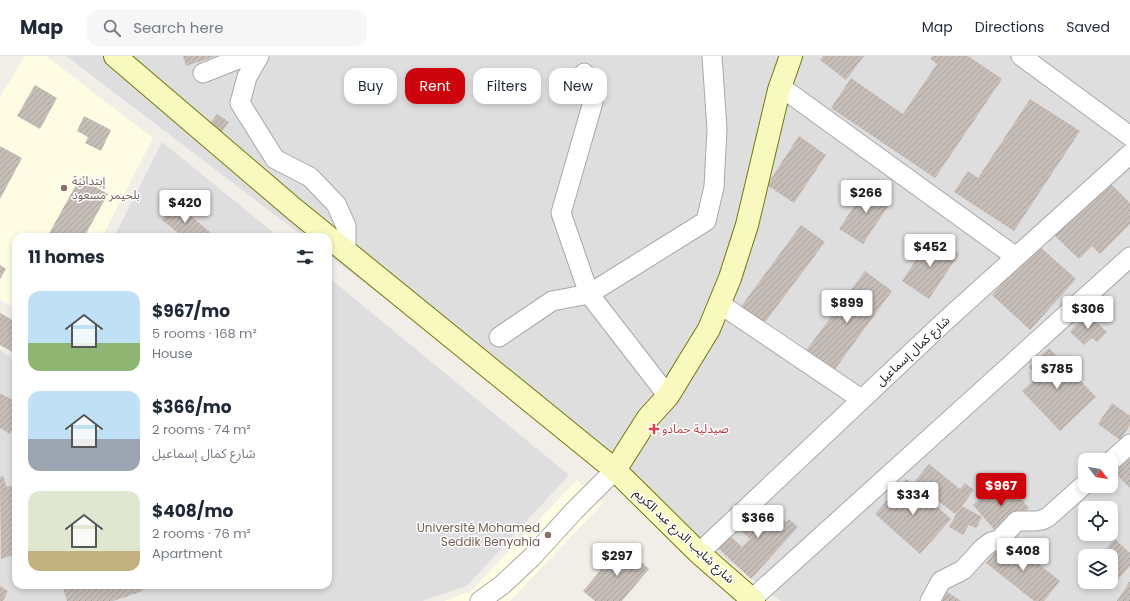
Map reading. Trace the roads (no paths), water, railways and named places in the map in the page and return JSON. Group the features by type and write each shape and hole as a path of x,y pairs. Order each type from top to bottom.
{"main road":[{"name":"شارع شايب الدرع عبد الكريم","path":"115,56 294,209 324,233"},
{"path":"615,470 648,418 668,396 709,329 720,304 747,225 780,87 791,56"},
{"name":"شارع شايب الدرع عبد الكريم","path":"332,239 615,470 699,553 753,600"}],"street":[{"path":"203,73 246,56"},
{"path":"259,56 247,77 240,103 275,159 310,177 336,204 346,226 346,250"},
{"path":"499,337 552,301 589,294 706,221 714,187 717,129 712,56"},
{"path":"1021,56 1130,136"},
{"path":"780,87 1016,257"},
{"path":"592,104 561,213 589,294 668,396"},
{"name":"شارع كمال إسماعيل","path":"699,553 861,399 1130,154"},
{"path":"753,600 1130,256"},
{"path":"720,304 861,399"},
{"path":"1118,455 1130,444"},
{"path":"480,601 502,585 532,557 574,511 615,470"},
{"path":"930,601 941,581 963,570 983,548 991,542 999,540 1017,521 1036,521 1048,517 1078,490"}],"place":[{"name":"إبتدائية بلحيمر مسعود","path":"64,188"},
{"name":"صيدلية حمادو","path":"654,429"},
{"name":"Université Mohamed Seddik Benyahia","path":"548,535"}]}
